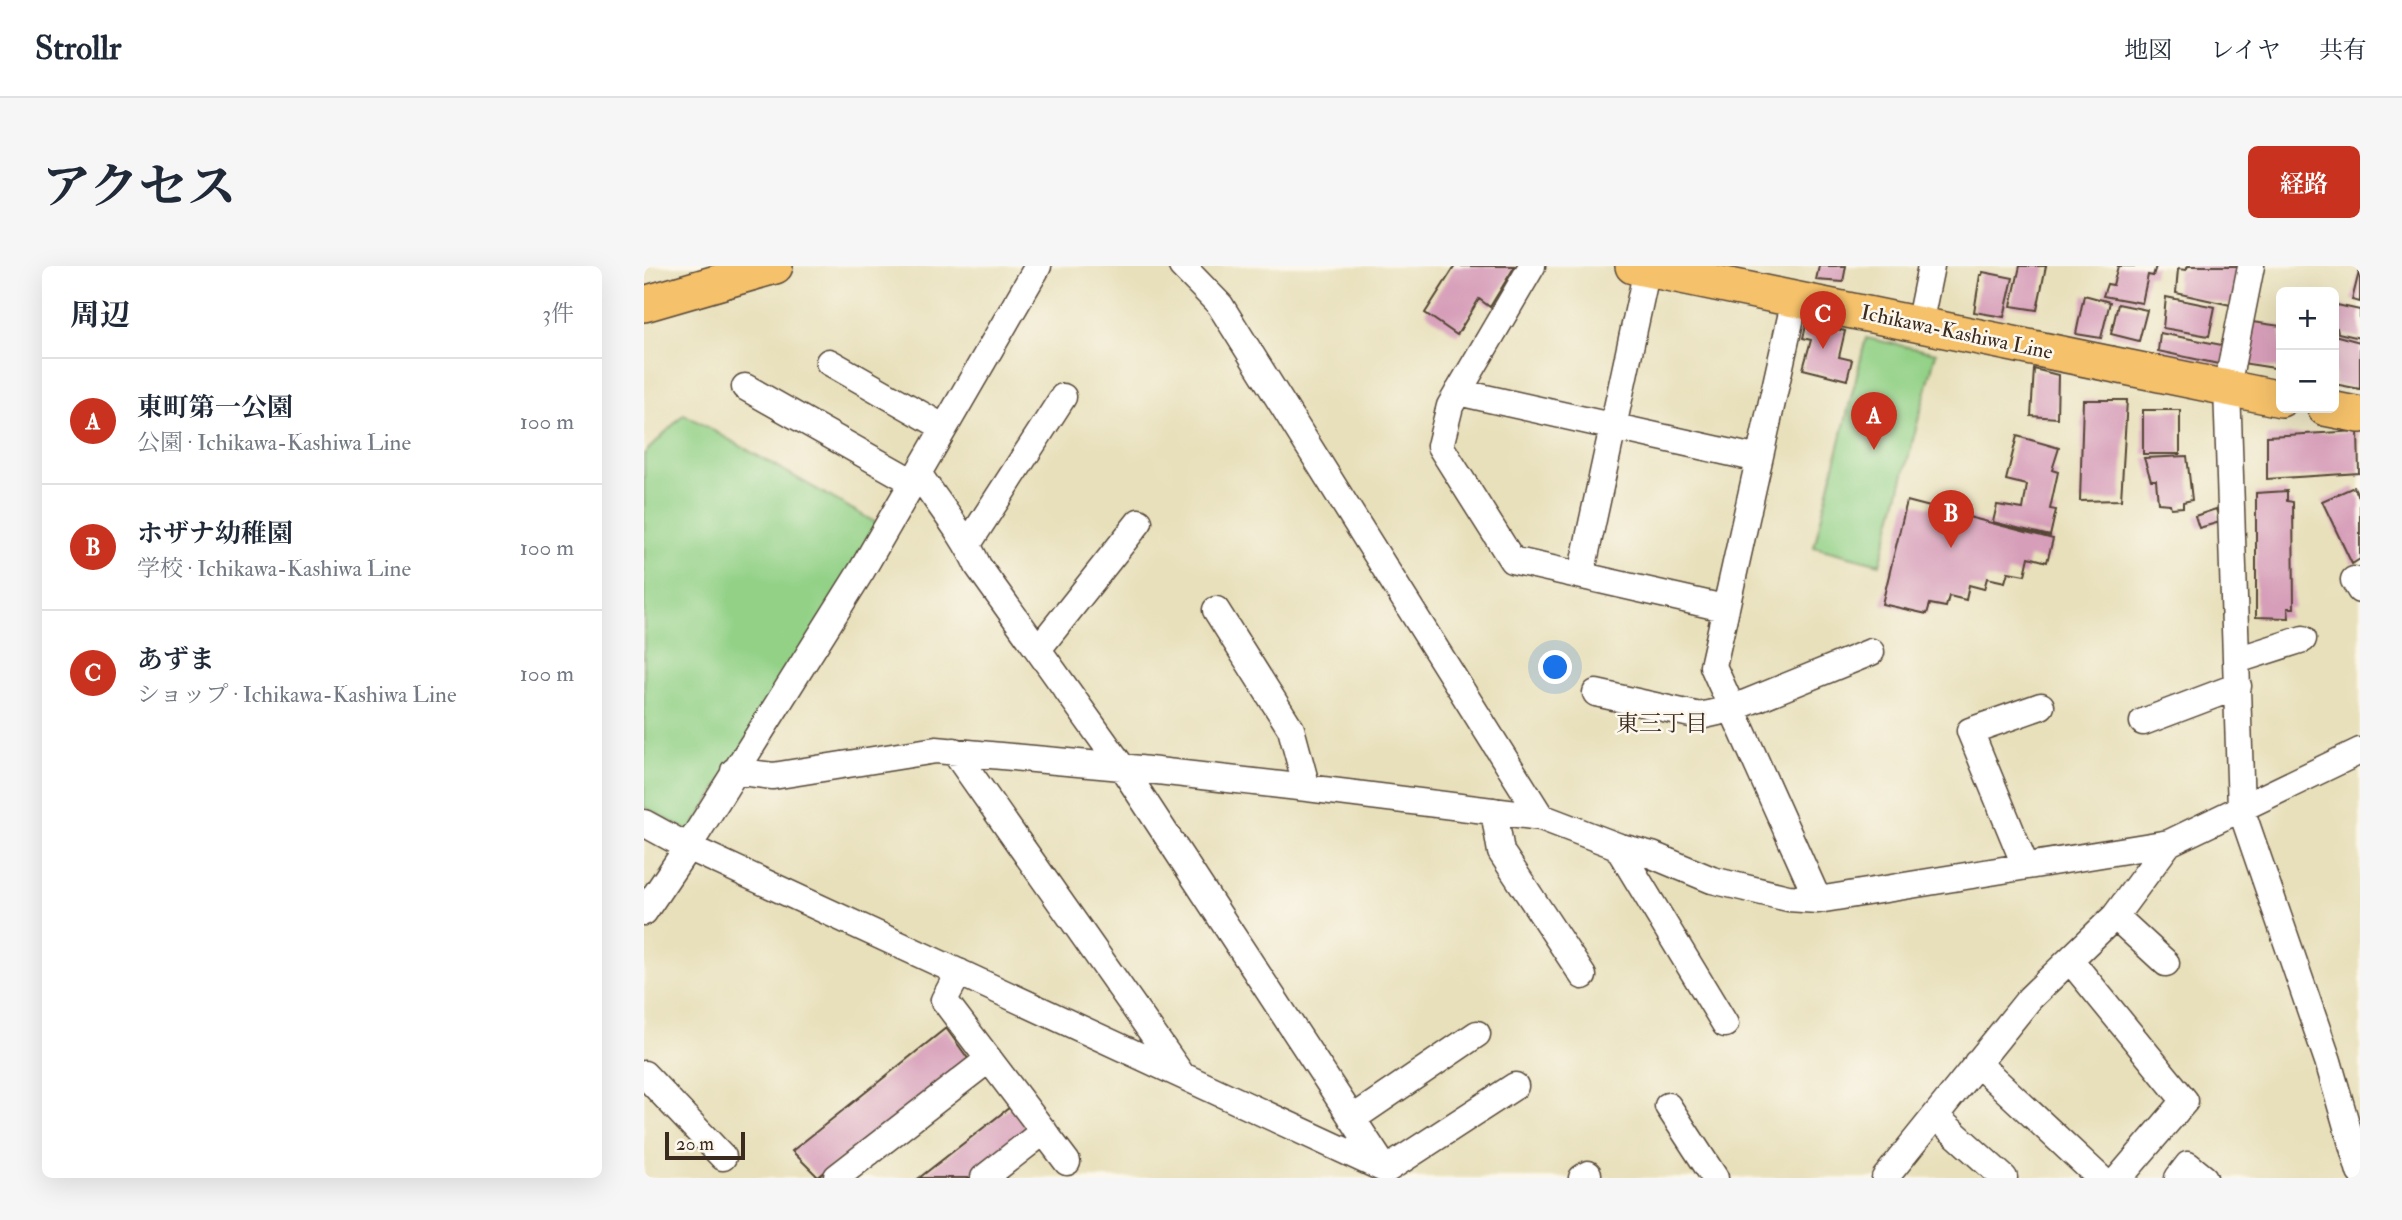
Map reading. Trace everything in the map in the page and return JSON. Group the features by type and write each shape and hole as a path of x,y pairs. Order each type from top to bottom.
{"main road":[{"path":"644,304 775,266"},
{"name":"Ichikawa-Kashiwa Line","path":"1640,267 2276,398"},
{"path":"2339,411 2360,415"}],"street":[{"path":"644,912 688,847 862,570 1038,266"},
{"path":"1182,266 1220,306 1541,817"},
{"path":"1532,266 1450,406 1440,446 1512,560 1724,608"},
{"path":"1919,325 1931,266"},
{"path":"2251,266 2227,387 2241,809 2328,1061 2360,1172"},
{"path":"1581,575 1614,425 1640,267"},
{"path":"1795,299 1713,666 1818,900"},
{"path":"829,362 943,426"},
{"path":"745,387 916,478 942,509 968,544 978,566 1122,767 1352,1119 1394,1174"},
{"path":"1458,392 1759,459"},
{"path":"968,544 1063,397"},
{"path":"1039,648 1139,522"},
{"path":"1216,610 1291,729 1307,788"},
{"path":"2143,722 2303,639"},
{"path":"1596,692 1700,716 1731,709 1871,652"},
{"path":"2025,865 1970,731 2041,706"},
{"path":"734,771 773,776 936,750 1307,788 1541,817 1617,846 1652,855 1712,880 1788,898 1818,900 2169,843 2360,751"},
{"path":"954,751 1182,1076"},
{"path":"1494,811 1502,852 1583,976"},
{"path":"644,823 688,847 1394,1174"},
{"path":"1885,1178 2030,998 2115,916 2169,843"},
{"path":"1617,846 1725,1024"},
{"path":"2115,916 2166,963"},
{"path":"2070,960 2185,1101 2119,1178"},
{"path":"959,972 944,1000 1067,1162"},
{"path":"1352,1119 1477,1034"},
{"path":"837,1177 989,1059"},
{"path":"1977,1063 2100,1178"},
{"path":"644,1074 723,1157"},
{"path":"1394,1174 1515,1086"},
{"path":"1668,1106 1715,1178"},
{"path":"1935,1115 2004,1178"},
{"path":"984,1178 1044,1131"},
{"path":"2178,1178 2188,1165 2204,1178"}],"green space":[{"path":"1866,338 1936,353 1880,564 1814,547"},
{"path":"684,414 880,525 690,832 644,807 644,454"}],"building":[{"path":"1455,266 1515,266 1490,307 1479,299 1457,335 1425,313"},
{"path":"1819,266 1846,266 1843,282 1816,280"},
{"path":"2020,266 2046,266 2037,310 2011,306"},
{"path":"2118,266 2156,266 2153,276 2148,275 2142,303 2103,296 2107,284 2113,285"},
{"path":"2188,266 2238,266 2235,306 2176,293 2178,269 2186,270"},
{"path":"1983,272 2013,278 2004,317 1974,312 1980,275"},
{"path":"2360,272 2360,302 2352,300"},
{"path":"2084,295 2110,302 2101,338 2076,334"},
{"path":"2166,297 2215,307 2209,336 2163,328"},
{"path":"2118,304 2147,310 2139,341 2111,334"},
{"path":"2339,305 2360,310 2360,338 2339,333"},
{"path":"1807,322 1845,331 1839,357 1852,360 1847,380 1803,369 1811,340 1803,338"},
{"path":"2252,322 2276,325 2276,368 2242,363"},
{"path":"2160,333 2227,346 2223,365 2158,351"},
{"path":"2339,336 2360,342 2360,389 2339,385"},
{"path":"2034,369 2058,375 2057,418 2031,416"},
{"path":"2083,400 2127,400 2121,500 2080,501"},
{"path":"2143,410 2180,410 2180,454 2143,454"},
{"path":"2358,431 2359,473 2267,479 2267,436"},
{"path":"2017,436 2059,448 2052,470 2058,472 2050,509 2056,510 2050,536 1993,522 1997,505 2023,509 2027,485 2006,480"},
{"path":"2187,456 2192,500 2183,502 2183,507 2171,508 2170,504 2158,503 2156,480 2151,480 2144,458"},
{"path":"2354,487 2360,499 2360,559 2352,564 2322,501"},
{"path":"2287,491 2287,501 2293,502 2294,608 2288,608 2289,618 2256,617 2256,493"},
{"path":"1907,501 2053,539 2047,562 2029,557 2025,575 2008,572 2005,582 1987,578 1984,589 1969,585 1966,600 1949,596 1946,607 1930,604 1927,614 1882,604"},
{"path":"2216,509 2220,522 2199,528 2195,516"},
{"path":"946,1028 969,1060 818,1177 792,1151"},
{"path":"1014,1104 1034,1129 970,1178 919,1178"}],"place":[{"name":"あずま","path":"1823,349"},
{"name":"東町第一公園","path":"1874,450"},
{"name":"ホザナ幼稚園","path":"1951,548"}],"district":[{"name":"東三丁目","path":"1662,723"}]}
